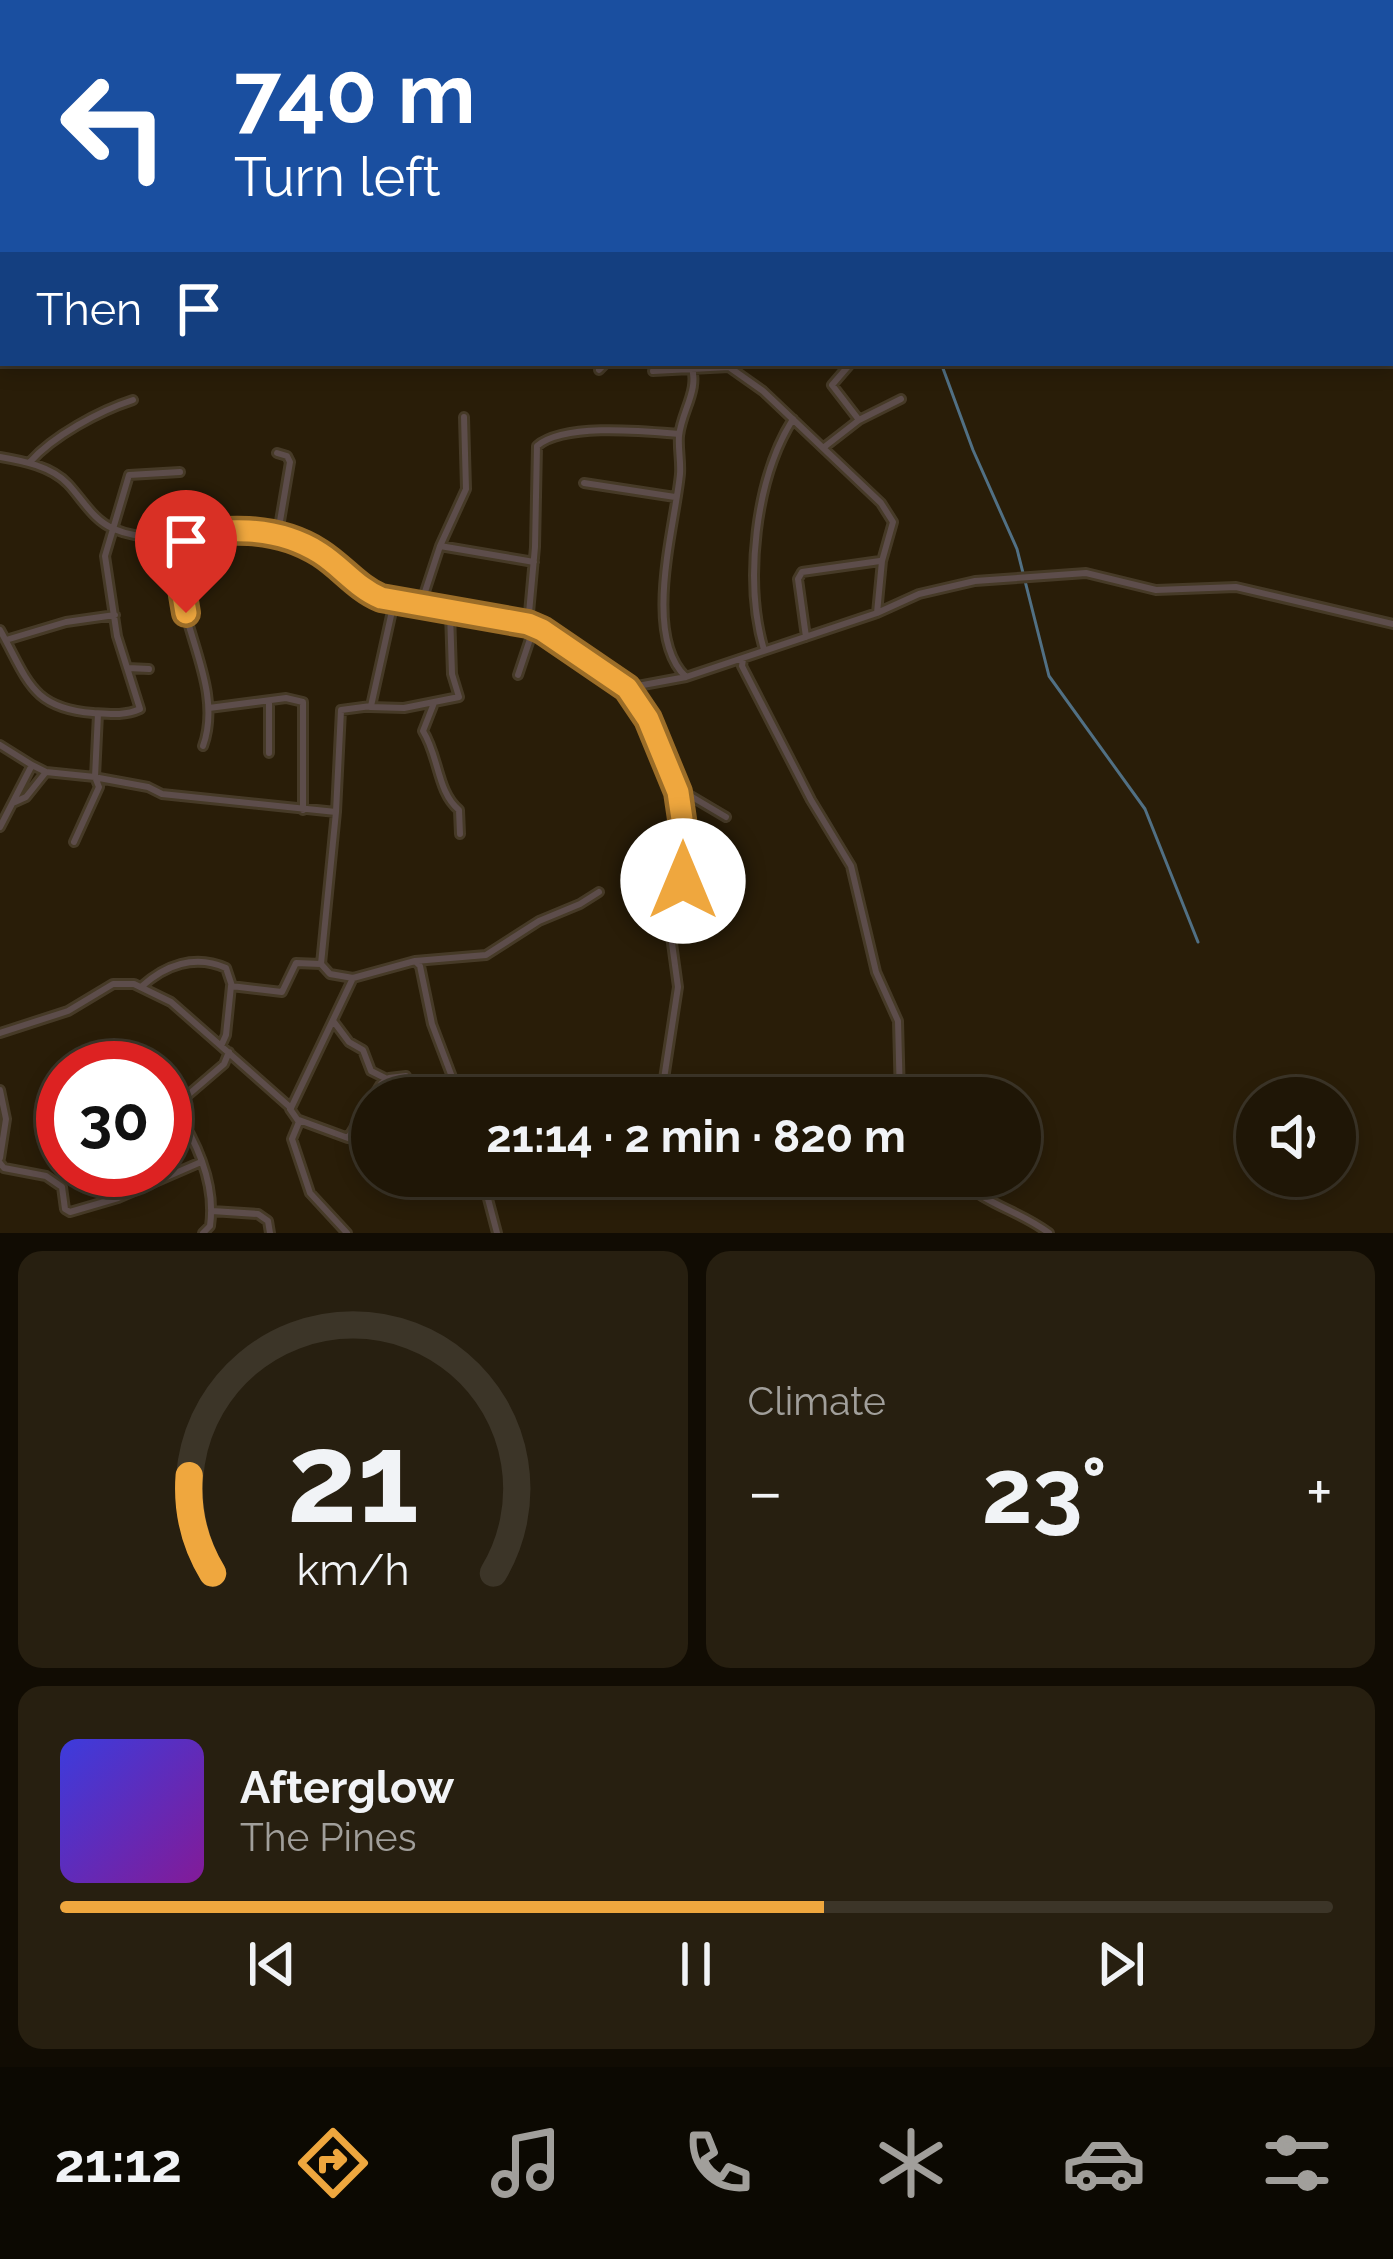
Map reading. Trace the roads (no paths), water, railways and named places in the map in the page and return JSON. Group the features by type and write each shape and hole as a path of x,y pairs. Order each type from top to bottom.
{"street":[{"path":"598,370 603,366"},
{"path":"848,366 832,385 859,420"},
{"path":"686,676 677,668 663,602 680,477 679,434 694,389 693,367"},
{"path":"653,371 728,367 793,419 891,516 877,613"},
{"path":"823,448 859,420 901,399"},
{"path":"30,462 45,446 105,409 134,400"},
{"path":"420,607 466,489 464,418"},
{"path":"764,650 756,617 758,530 775,452 793,419"},
{"path":"518,675 531,626 537,446 562,432 633,429 679,434"},
{"path":"277,453 290,462 278,533"},
{"path":"0,457 30,462 63,478 113,529 140,536 240,530 278,533 321,554 366,592 394,602 531,626 627,688 648,719 677,788 687,853 682,905 671,936 678,987 664,1077"},
{"path":"0,630 43,700 52,706 98,713 128,714 140,709 117,636 105,556 129,475 180,472"},
{"path":"584,483 675,497"},
{"path":"173,536 183,602 206,682 209,707 203,746"},
{"path":"440,546 534,562"},
{"path":"806,637 798,580 802,572 882,560"},
{"path":"627,688 742,662 919,594 975,580 1086,573 1156,590 1236,587 1393,624"},
{"path":"370,707 394,602"},
{"path":"321,964 341,710 378,710 459,697 452,674 450,611"},
{"path":"6,640 66,622 115,615"},
{"path":"742,662 811,800 851,866 875,972 898,1022 899,1077"},
{"path":"128,668 149,668"},
{"path":"670,680 677,668"},
{"path":"269,701 269,753"},
{"path":"209,707 303,702 303,810"},
{"path":"434,703 423,731 437,754 447,801 459,811 460,834"},
{"path":"74,842 99,787 98,713"},
{"path":"0,746 46,772 97,777 161,794 336,812"},
{"path":"0,827 32,765"},
{"path":"15,802 26,797 46,772"},
{"path":"677,788 726,818"},
{"path":"232,986 282,992 296,963 321,964 330,974 353,978 415,962 486,955 539,920 574,908 599,892"},
{"path":"141,987 168,968 200,962 226,968 232,986 221,1046"},
{"path":"415,962 422,971 432,1024 452,1077"},
{"path":"290,1108 353,978"},
{"path":"0,1033 68,1011 113,984 141,987 171,1002 299,1120 348,1138 351,1132"},
{"path":"334,1022 349,1042 363,1050 371,1071 386,1077"},
{"path":"203,1233 210,1226 212,1211 202,1162 174,1107 224,1064 230,1052"},
{"path":"398,1077 406,1076"},
{"path":"0,1090 6,1119 0,1160 4,1168 46,1176 62,1187 65,1209 70,1212 118,1198 202,1162"},
{"path":"299,1120 292,1139 310,1193 347,1233"},
{"path":"488,1197 497,1233"},
{"path":"978,1197 1018,1213 1049,1233"},
{"path":"212,1211 258,1214 268,1221 270,1233"}],"waterway":[{"path":"942,366 1017,549 1049,676 1145,809 1198,942"}]}
